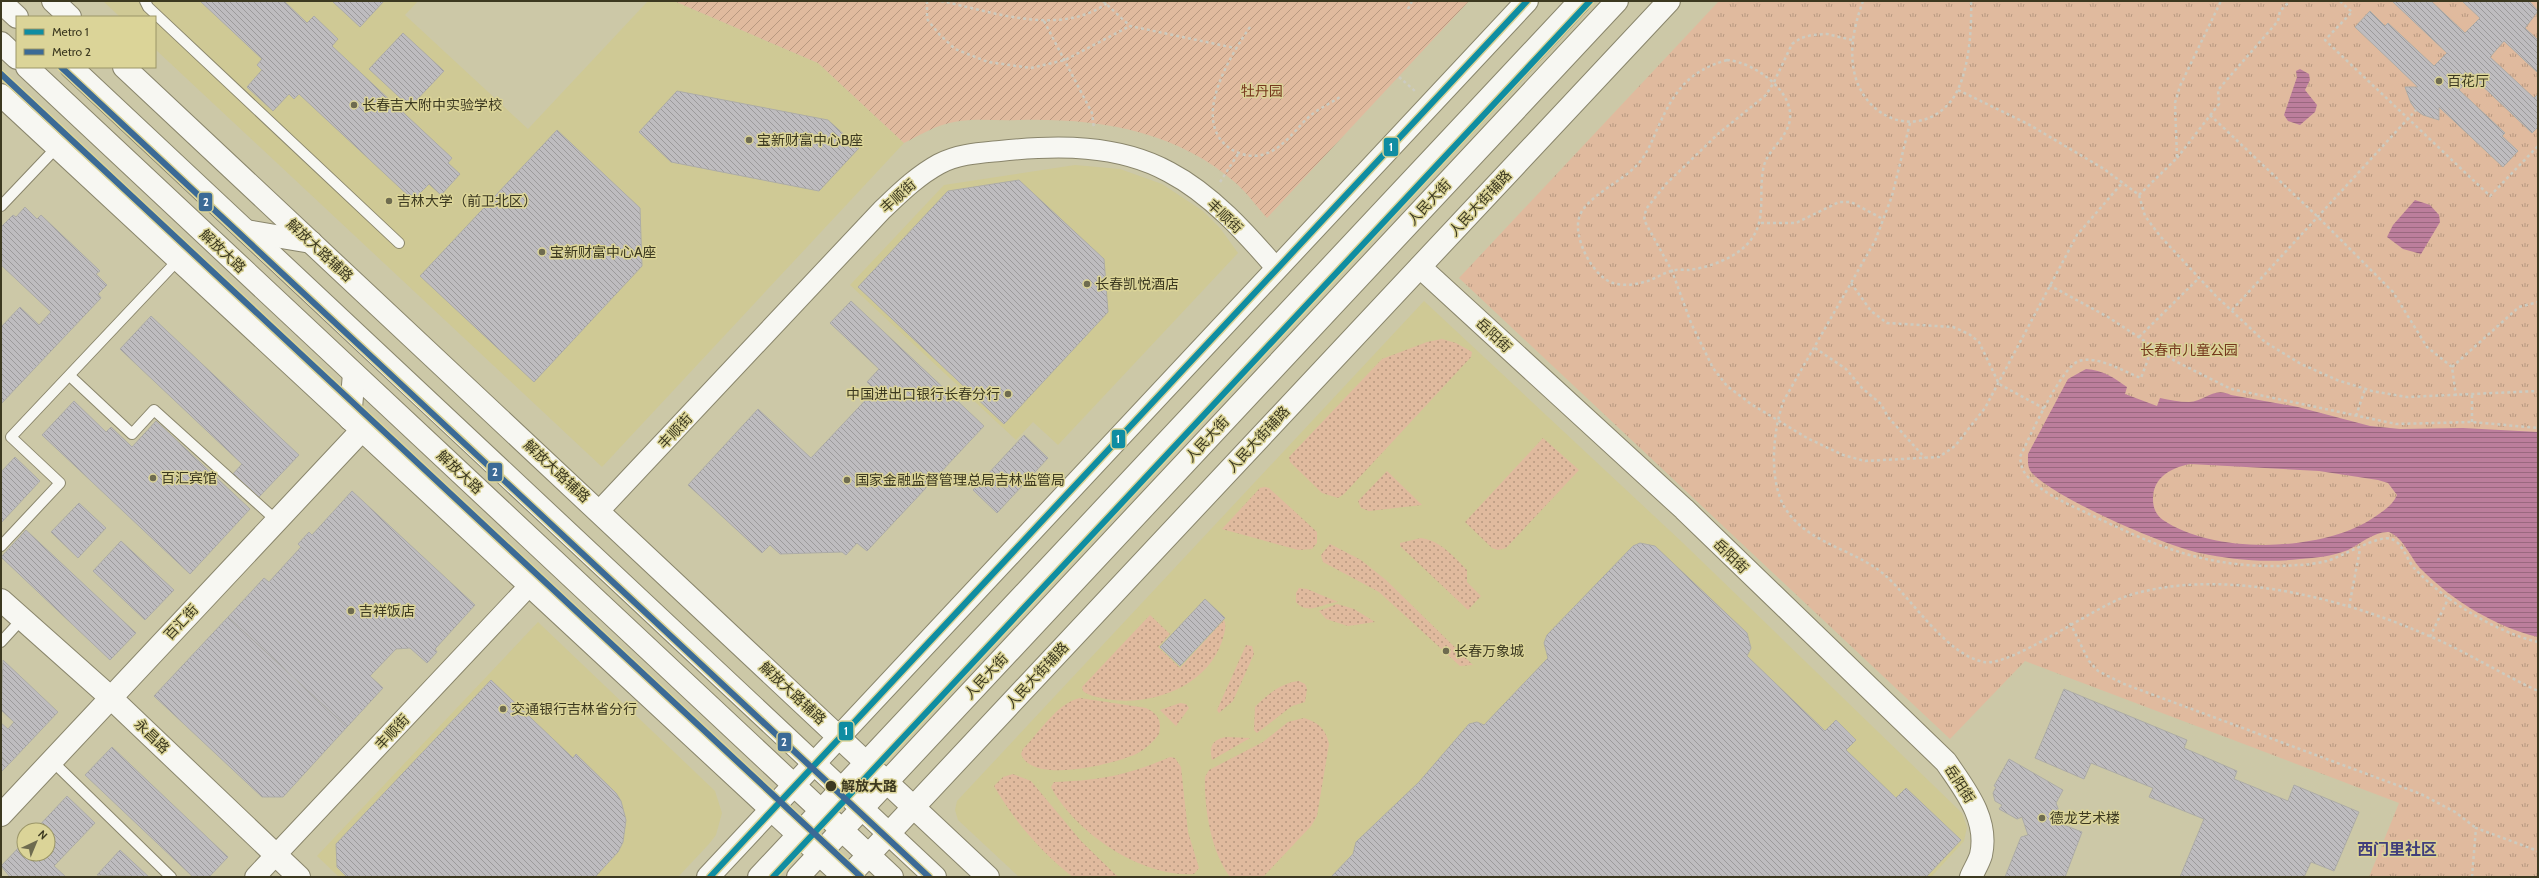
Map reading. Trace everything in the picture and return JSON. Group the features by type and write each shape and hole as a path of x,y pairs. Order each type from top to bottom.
{"main road":[{"path":"53,1 69,16"},
{"path":"708,877 1527,1"},
{"name":"人民大街","path":"759,877 1580,1"},
{"name":"人民大街","path":"798,877 1617,1"},
{"name":"人民大街辅路","path":"848,877 1669,1"},
{"path":"1,43 16,57"},
{"name":"解放大路","path":"28,68 892,877"},
{"name":"解放大路","path":"72,68 935,877"},
{"name":"解放大路辅路","path":"125,68 599,510 988,877"},
{"path":"1,95 798,836 844,877"},
{"path":"246,231 312,242"},
{"name":"岳阳街","path":"1420,267 1684,510 1946,762 1973,801 1983,830 1981,855 1971,877"},
{"path":"354,374 356,425"},
{"name":"百汇街","path":"1,815 276,521 356,425"},
{"name":"永昌路","path":"1,600 110,697 299,877"}],"street":[{"name":"丰顺街","path":"599,510 882,210 913,182 940,164 966,154 1048,146 1097,150 1137,157 1170,172 1206,198 1225,214 1277,269"},
{"name":"丰顺街","path":"255,877 529,586"}],"lane":[{"path":"145,1 148,7 399,242"},
{"path":"1,206 57,147"},
{"path":"1,546 60,483 11,437 178,260"},
{"path":"70,376 132,434 154,410 276,521"},
{"path":"1,642 22,619"},
{"path":"51,760 171,877"}],"path":[{"path":"927,1 927,19 939,34 955,49 988,62 1031,68 1065,60 1130,26"},
{"path":"941,1 1044,21 1067,20 1092,12 1110,1"},
{"path":"1103,1 1107,3 1130,26 1235,48"},
{"path":"1408,9 1412,1"},
{"path":"1863,1 1852,40 1856,79 1863,94 1883,116 1895,121 1910,123 1934,116 1952,100 1958,90 1967,58 1971,1"},
{"path":"2177,158 2175,103 2180,86 2221,1"},
{"path":"2139,195 2177,158 2219,104 2218,90 2278,21 2280,12 2290,1"},
{"path":"2340,1 2352,12 2325,40 2490,196 2538,146"},
{"path":"1044,21 1092,113 1097,150"},
{"path":"1250,27 1235,48 1221,78 1213,105 1213,122 1225,145 1238,154 1256,156 1266,154 1280,145 1312,114 1340,97"},
{"path":"1852,40 1827,34 1800,38 1792,44 1774,82 1766,95 1719,133 1666,184 1646,209 1644,220 1672,271 1691,322 1713,368 1727,386 1777,420 1822,445 1865,461 1939,457 1955,446 1985,408 1999,384 2049,284 2077,235 2123,182"},
{"path":"1727,60 1738,60 1750,65 1774,82 1787,102 1789,114 1787,128 1766,160 1762,171 1761,223 1754,236 1742,249 1728,257 1709,266 1672,271 1653,280 1639,283 1612,283 1600,274 1584,250 1578,231 1579,217 1586,205 1617,183 1637,166 1649,150 1659,125 1683,84 1694,73 1727,60"},
{"path":"1399,77 1416,92"},
{"path":"1958,90 2028,124 2123,182 2139,195 2145,216 2160,236 2199,278 2266,342 2301,364 2365,389 2407,397 2456,396 2538,391"},
{"path":"2232,310 2416,110"},
{"path":"2210,115 2318,217 2393,292 2427,347 2452,367 2456,396"},
{"path":"1910,123 1892,196 1875,241 1784,400 1777,420 1775,457 1778,493 1786,508 1798,522 1816,537 1869,563 1887,577 1956,649 1971,658 1985,662 1995,662 2012,657 2070,623 2126,596 2179,586 2217,585 2259,588 2349,607 2430,636 2538,691"},
{"path":"1206,198 1226,174 1238,154"},
{"path":"1761,223 1796,223 1839,202 1851,202 1883,219"},
{"path":"2139,337 2199,278"},
{"path":"1851,283 1871,311 1887,323 1953,327 1970,334 1979,342 1999,384 2045,409"},
{"path":"2049,284 2139,337 2175,361 2232,389 2396,424 2472,422 2538,428"},
{"path":"2452,367 2519,307 2538,302"},
{"path":"2153,346 2141,378 2097,361 2080,361 2070,367 2045,409 2020,457 2021,468 2039,487 2065,502 2161,546 2222,562 2298,565 2326,561 2381,538 2392,538 2398,543 2414,569 2449,597 2507,634 2538,642"},
{"path":"1815,348 1846,369 1862,388 1881,404 1888,417 1925,458"},
{"path":"2356,416 2365,389"},
{"path":"2472,395 2472,422"},
{"path":"2349,607 2360,548"},
{"path":"2430,636 2449,597"},
{"path":"2070,623 2089,661 2098,671 2124,684 2421,794 2455,812 2476,828 2538,851"},
{"path":"2472,877 2476,828"}],"shaded area":[{"path":"103,1 418,1 405,15 528,129 648,1 674,1 818,63 904,143 602,467 156,50 156,16 119,16"},
{"path":"2300,69 2309,74 2310,80 2305,90 2317,105 2315,112 2300,125 2288,121 2284,115 2297,77 2296,71"},
{"path":"1075,165 1120,169 1162,184 1203,211 1220,228 1238,253 1058,445 1033,422 1016,440 850,285 944,185"},
{"path":"2415,200 2430,205 2439,215 2440,222 2421,254 2403,249 2387,237 2393,225"},
{"name":"长春万象城","path":"1424,301 1683,543 1962,813 1967,827 1964,841 1931,877 1019,877 958,820 955,810 957,801"},
{"path":"2086,369 2098,371 2127,387 2125,394 2157,406 2160,398 2189,402 2220,392 2298,407 2370,426 2400,429 2463,428 2538,432 2538,637 2522,633 2491,620 2461,602 2422,570 2399,539 2389,532 2384,532 2373,536 2348,550 2336,554 2306,559 2275,561 2237,559 2200,553 2162,541 2112,520 2065,496 2046,485 2031,472 2028,462 2028,454 2068,379","holes":["2190,464 2319,471 2378,480 2388,483 2397,495 2393,502 2383,511 2351,529 2326,538 2298,543 2268,545 2239,544 2211,539 2185,531 2163,520 2155,511 2153,499 2154,491 2160,479 2170,471"]},
{"path":"538,622 715,791 722,813 716,835 709,844 678,877 339,877 317,856"}],"green space":[{"name":"牡丹园","path":"674,1 1469,1 1267,218 1237,184 1213,166 1188,151 1162,139 1106,125 1048,120 962,121 947,123 904,143 818,63"},
{"name":"长春市儿童公园","path":"1719,1 2538,1 2538,877 2369,877 2399,803 2025,661 1950,739 1459,278"},
{"path":"1442,339 1456,343 1472,352 1471,357 1344,494 1338,498 1322,493 1290,462 1289,457 1382,359 1427,342"},
{"path":"1543,438 1579,470 1506,548 1498,550 1492,548 1465,522"},
{"path":"1387,471 1422,505 1369,511 1361,508 1358,501"},
{"path":"1260,488 1269,488 1317,532 1317,543 1312,549 1298,550 1222,529"},
{"path":"1421,538 1435,542 1441,546 1467,570 1467,582 1481,596 1468,610 1400,546 1400,543"},
{"path":"1330,544 1361,560 1386,580 1473,665 1460,666 1379,592 1323,562 1321,555"},
{"path":"1299,588 1307,589 1338,602 1316,608 1306,608 1296,602 1296,593"},
{"path":"1337,604 1354,609 1375,622 1348,626 1326,619 1319,611"},
{"path":"1150,615 1170,634 1158,647 1180,668 1224,620 1224,633 1215,657 1204,671 1190,682 1175,690 1158,696 1141,700 1123,701 1106,699 1085,693 1082,687"},
{"path":"1246,645 1252,646 1254,654 1233,701 1219,713 1217,710"},
{"path":"1299,681 1305,684 1307,689 1305,702 1292,706 1257,733 1254,730 1255,707 1275,690 1287,684"},
{"path":"1080,698 1146,708 1154,713 1158,718 1160,725 1159,734 1149,746 1136,754 1093,767 1056,770 1041,768 1028,763 1021,754 1023,749 1056,712 1072,701"},
{"path":"1180,703 1186,704 1189,708 1176,726 1160,710"},
{"path":"1304,718 1321,727 1326,734 1329,744 1317,816 1311,826 1263,877 1230,877 1223,867 1213,843 1207,816 1205,777 1209,770 1263,742 1288,722"},
{"path":"1226,737 1250,738 1212,760 1211,747 1217,740"},
{"path":"1170,757 1175,758 1181,767 1188,832 1199,868 1194,874 1174,873 1153,868 1132,860 1111,848 1092,835 1076,820 1062,804 1051,787 1054,782 1086,780 1126,773"},
{"path":"1013,774 1031,781 1081,841 1118,877 1073,877 1050,857 1020,824 994,786 1003,777"}],"building":[{"name":"长春吉大附中实验学校","path":"200,1 284,1 307,23 314,16 338,39 332,46 452,158 448,163 460,174 441,195 429,184 413,200 299,94 294,99 289,94 273,111 247,87 262,70 257,65 262,59"},
{"path":"332,1 384,1 360,27"},
{"name":"百花厅","path":"2392,1 2431,1 2465,33 2480,18 2462,1 2529,1 2538,11 2525,28 2538,40 2538,73 2504,41 2490,57 2534,98 2538,94 2538,127 2532,133 2472,76 2459,90 2505,133 2502,136 2518,151 2503,167 2439,107 2439,120 2423,115 2416,110 2411,103 2405,87 2418,87 2355,27 2370,11 2385,26 2388,23 2434,66 2447,53"},
{"path":"403,33 444,71 410,107 369,69"},
{"name":"宝新财富中心B座","path":"677,91 828,120 859,148 819,191 671,162 639,132"},
{"name":"宝新财富中心A座","path":"557,130 640,208 642,266 534,382 420,276"},
{"path":"1019,180 1104,259 1108,312 1004,424 858,287 948,191"},
{"path":"25,207 37,219 41,215 100,271 96,274 107,285 98,294 101,298 1,404 1,327 20,307 39,325 51,312 1,265 1,227 13,215 16,217"},
{"path":"851,301 984,426 867,551 857,543 846,555 842,552 780,554 770,545 762,553 688,485 758,409 811,458 875,390 867,382 879,369 830,323"},
{"path":"151,316 299,455 257,499 232,475 242,464 120,349"},
{"name":"百汇宾馆","path":"74,401 106,432 111,427 132,447 156,421 250,509 190,574 42,435"},
{"path":"1024,435 1048,458 997,513 973,490"},
{"path":"15,457 40,481 1,523 1,472"},
{"name":"吉祥饭店","path":"352,491 475,605 435,649 437,652 427,663 410,648 396,649 370,676 383,688 347,727 228,617 264,578 269,582 301,547 298,544 309,532 312,535"},
{"path":"79,503 106,528 78,558 51,532"},
{"path":"26,530 136,633 110,660 1,557"},
{"path":"121,541 174,590 145,620 93,571"},
{"path":"1640,543 1655,546 1747,633 1751,648 1747,656 1825,731 1836,720 1856,740 1846,750 1896,798 1906,788 1961,840 1926,877 1331,877 1353,854 1356,842 1419,782 1469,724 1477,722 1484,725 1548,658 1544,643 1547,635 1633,546"},
{"path":"1205,599 1225,618 1180,666 1160,647"},
{"path":"228,617 347,727 283,797 262,797 154,696"},
{"path":"3,660 58,712 9,764 1,756 1,723 8,729 14,722 1,710"},
{"path":"491,680 573,758 576,754 616,793 621,801 626,820 623,842 618,852 595,877 347,877 337,867 336,844"},
{"path":"2064,689 2187,740 2184,748 2237,771 2234,779 2288,801 2294,785 2359,812 2334,871 2311,862 2304,877 2180,877 2204,819 2149,797 2153,788 2091,763 2084,779 2035,758"},
{"path":"112,747 228,857 209,877 193,877 85,775"},
{"path":"1,756 9,764 1,772"},
{"name":"德龙艺术楼","path":"2009,759 2063,790 2056,803 2064,825 2082,832 2065,877 2005,877 2021,837 2028,835 2022,817 2017,819 1999,809 2002,805 1995,801 1993,793 1996,787 1994,786"},
{"path":"67,796 95,823 54,866 66,877 10,877 1,866 16,850 16,862 56,862 56,822 43,822"},
{"path":"120,850 149,877 97,875"}],"metro line":[{"name":"1","path":"710,877 1527,1"},
{"name":"1","path":"773,877 1590,1"},
{"name":"2","path":"62,68 929,877"},
{"name":"2","path":"1,74 861,877"}],"place":[{"name":"百花厅","path":"2439,81"},
{"name":"长春吉大附中实验学校","path":"354,105"},
{"name":"宝新财富中心B座","path":"749,140"},
{"name":"吉林大学（前卫北区）","path":"389,201"},
{"name":"宝新财富中心A座","path":"542,252"},
{"name":"长春凯悦酒店","path":"1087,284"},
{"name":"中国进出口银行长春分行","path":"1008,394"},
{"name":"百汇宾馆","path":"153,478"},
{"name":"国家金融监督管理总局吉林监管局","path":"847,480"},
{"name":"吉祥饭店","path":"351,611"},
{"name":"长春万象城","path":"1446,651"},
{"name":"交通银行吉林省分行","path":"503,709"},
{"name":"解放大路","path":"831,786"},
{"name":"德龙艺术楼","path":"2042,818"}],"district":[{"name":"西门里社区","path":"2397,849"}]}
